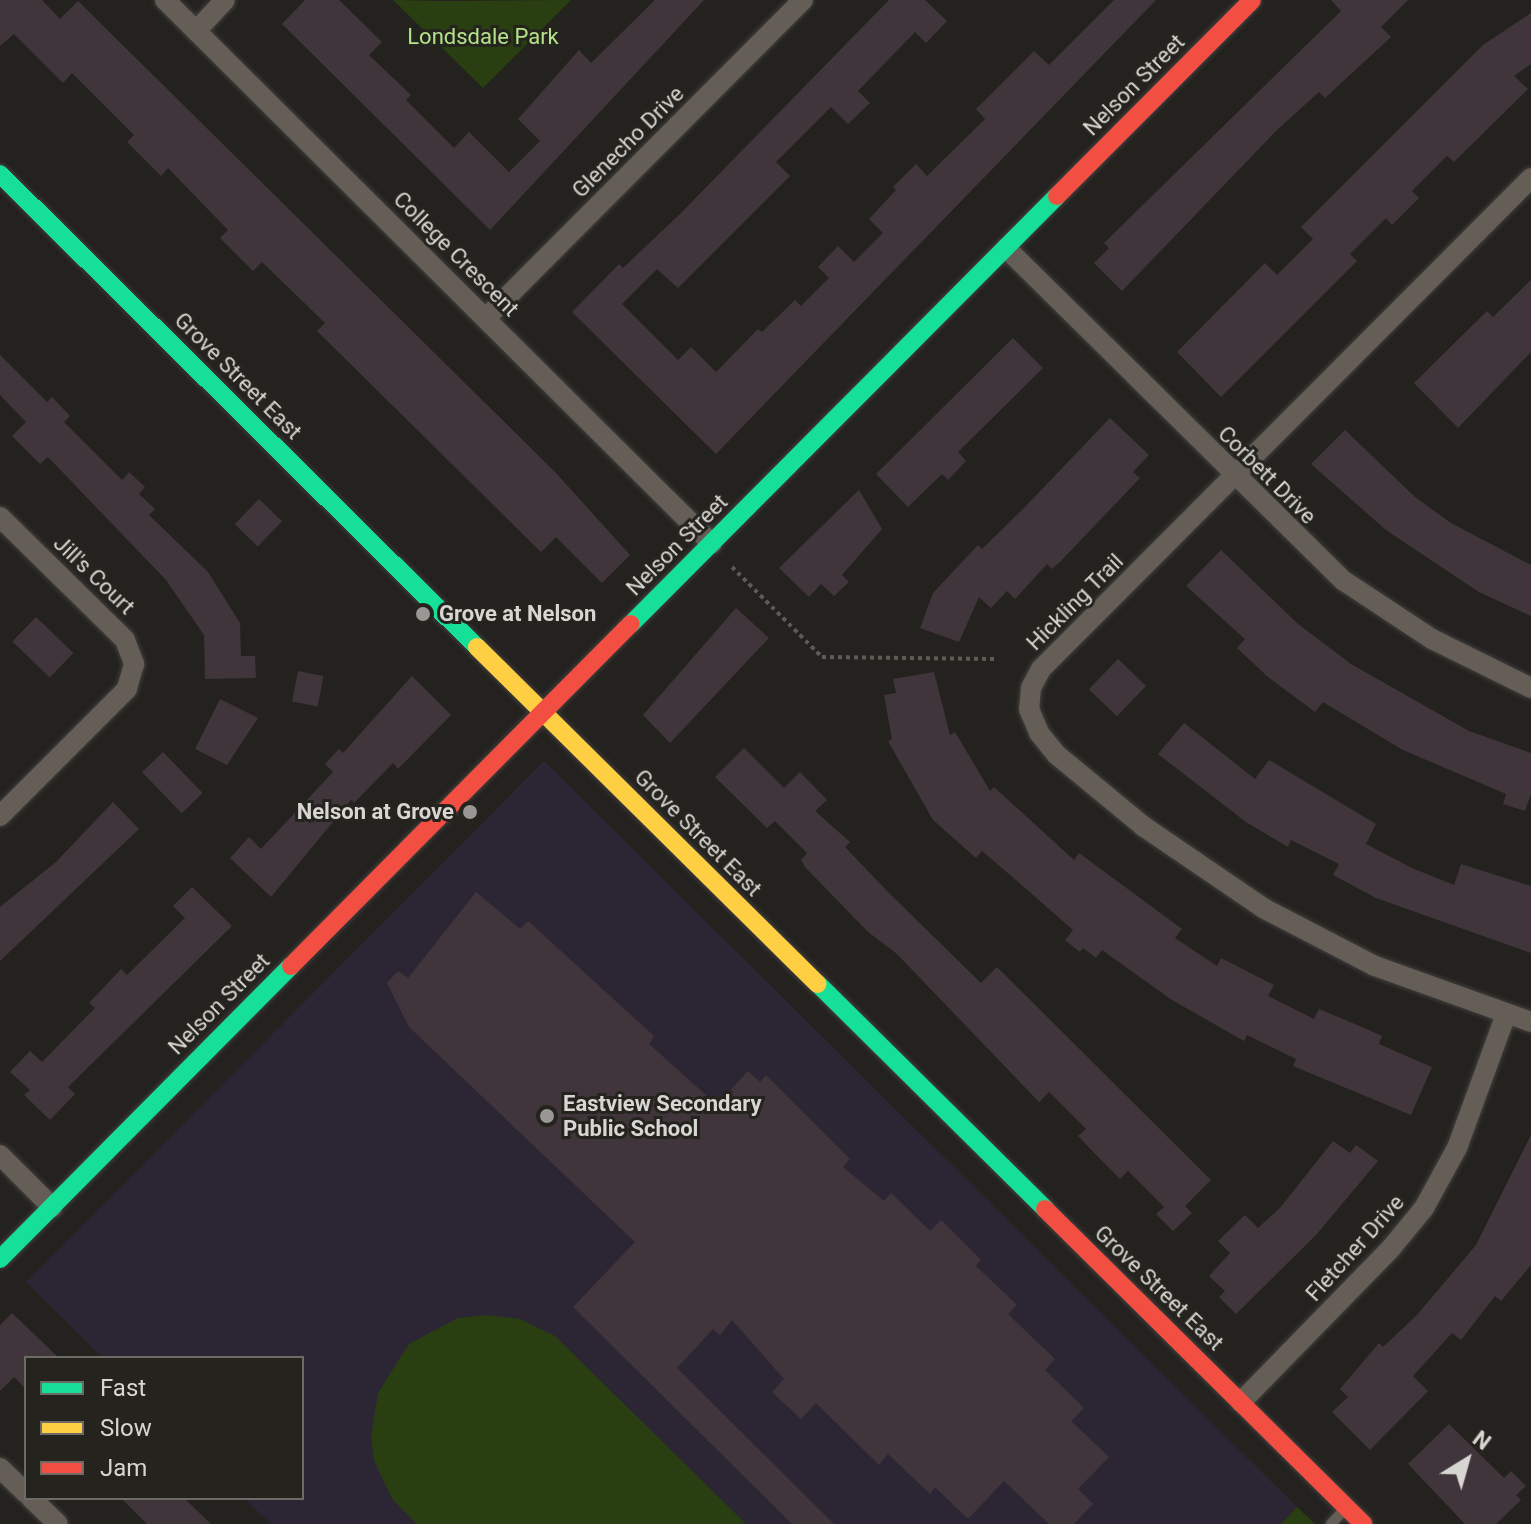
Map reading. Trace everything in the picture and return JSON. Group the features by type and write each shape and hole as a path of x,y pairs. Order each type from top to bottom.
{"street":[{"name":"College Crescent","path":"165,0 712,544"},
{"path":"196,31 225,0"},
{"name":"Glenecho Drive","path":"486,318 803,0"},
{"name":"Nelson Street","path":"0,1259 1252,0"},
{"name":"Grove Street East","path":"0,174 1363,1524"},
{"name":"Hickling Trail","path":"1531,178 1041,669 1031,688 1029,709 1039,733 1057,755 1143,826 1263,908 1375,966 1531,1022"},
{"name":"Corbett Drive","path":"1006,248 1313,555 1371,601 1469,660 1531,688"},
{"name":"Jill's Court","path":"0,517 125,640 134,664 127,689 0,816"},
{"name":"Fletcher Drive","path":"1241,1402 1424,1208 1457,1148 1506,1014"},
{"path":"0,1155 52,1207"},
{"path":"0,1468 24,1491"},
{"path":"33,1500 58,1524"}],"lane":[{"path":"1331,1524 1347,1508"}],"path":[{"path":"732,567 822,657 994,659"}],"shaded area":[{"name":"Eastview Secondary Public School","path":"544,761 1297,1507 1281,1524 271,1524 246,1500 304,1500 304,1356 101,1356 26,1282"}],"green space":[{"name":"Londsdale Park","path":"393,0 443,1 571,0 483,88"},
{"path":"487,1315 520,1319 555,1336 746,1524 417,1524 393,1500 374,1461 371,1437 378,1393 409,1344 458,1318"},
{"path":"1297,1507 1315,1524 1281,1524"}],"building":[{"path":"0,0 42,0 60,19 78,1 555,472 630,555 602,583 556,537 541,552 317,331 325,323 262,262 253,271 220,238 228,230 168,168 161,176 127,142 134,135 72,73 63,83 14,34 0,46"},
{"path":"305,0 339,0 382,42 369,55 411,95 406,100 454,148 469,132 509,172 540,141 518,119 579,50 591,63 655,0 704,0 490,230 282,24"},
{"path":"889,0 925,0 947,21 926,43 915,32 858,91 870,103 848,124 831,107 776,162 790,176 678,288 657,269 622,304 678,360 691,347 716,372 758,329 762,332 795,300 801,306 829,278 818,267 838,246 854,262 883,233 869,219 896,190 893,187 916,164 927,176 985,119 976,109 1034,51 1049,65 1114,0 1156,0 716,454 572,312 619,264 623,268 681,213"},
{"path":"1331,0 1408,0 1381,27 1391,37 1325,98 1319,92 1276,131 1122,291 1094,263 1109,248 1104,243 1341,11"},
{"path":"1531,13 1531,64 1514,76 1528,89 1454,162 1447,156 1412,191 1419,198 1392,225 1386,218 1350,254 1357,261 1221,397 1177,352 1265,263 1277,275 1313,239 1301,227 1483,45"},
{"path":"1531,280 1531,352 1458,428 1414,383 1487,311 1493,317"},
{"path":"1013,338 1043,368 958,452 966,461 948,480 942,474 908,507 876,474"},
{"path":"0,355 47,402 52,397 70,416 64,422 122,480 129,472 145,487 139,494 155,509 149,515 208,572 240,623 241,656 255,656 256,678 205,679 204,635 166,580 48,457 40,464 12,436 26,422 0,395"},
{"path":"1110,418 1149,455 1133,472 1140,478 1060,562 1052,569 1047,564 1015,599 1007,591 991,608 979,597 959,642 920,628 933,593 978,545 982,549 1024,508"},
{"path":"1345,430 1415,497 1451,523 1531,565 1531,616 1479,592 1386,530 1311,464"},
{"path":"859,490 882,529 842,575 849,582 834,596 821,584 809,597 779,568"},
{"path":"259,499 282,521 258,546 235,524"},
{"path":"1221,550 1298,624 1351,664 1469,731 1531,753 1531,794 1525,811 1503,804 1506,794 1403,750 1323,702 1315,712 1268,677 1237,648 1245,639 1186,586"},
{"path":"736,608 769,638 670,743 643,715"},
{"path":"36,617 73,653 50,678 12,641"},
{"path":"1118,659 1146,686 1117,716 1089,689"},
{"path":"298,671 324,676 318,706 292,701"},
{"path":"934,672 950,735 955,732 990,791 994,787 1074,860 1079,853 1182,929 1175,938 1217,966 1221,958 1274,985 1268,996 1314,1019 1319,1009 1369,1030 1382,1036 1379,1044 1432,1067 1411,1115 1293,1066 1296,1059 1247,1035 1244,1041 1172,1000 1102,950 1096,958 1083,948 1080,952 1065,940 1073,930 982,851 976,858 933,820 888,741 892,739 884,695 896,693 893,679"},
{"path":"412,676 451,715 398,769 393,763 354,803 351,800 271,897 230,858 249,837 261,849 333,772 325,764 339,749 343,753"},
{"path":"220,699 258,718 227,765 195,749"},
{"path":"1184,723 1255,779 1269,760 1376,824 1366,844 1412,868 1454,885 1461,864 1531,886 1531,953 1376,898 1333,875 1339,864 1291,840 1288,847 1246,822 1158,754"},
{"path":"744,748 784,788 800,772 827,800 815,811 850,842 845,847 888,892 981,983 997,967 1211,1180 1185,1206 1192,1213 1173,1231 1156,1214 1164,1207 1128,1171 1120,1179 1102,1161 1078,1136 1086,1129 1049,1092 1039,1102 897,954 867,931 805,867 801,860 807,853 775,821 767,828 715,777"},
{"path":"163,752 203,793 182,813 142,772"},
{"path":"113,802 139,829 0,961 0,907 56,862"},
{"path":"192,887 232,926 68,1087 75,1094 50,1120 24,1095 30,1090 10,1072 30,1051 42,1062 95,1008 89,1003 121,969 127,975 185,918 173,906"},
{"path":"476,892 520,929 528,921 654,1036 649,1044 717,1105 748,1071 760,1082 766,1075 850,1159 843,1167 884,1201 891,1193 930,1231 941,1220 981,1260 976,1266 1017,1305 1008,1314 1055,1359 1045,1370 1084,1408 1071,1421 1109,1457 1078,1489 1093,1504 1074,1524 1049,1524 1004,1481 968,1519 935,1487 930,1494 888,1454 879,1465 816,1403 801,1419 772,1392 784,1379 732,1320 720,1335 713,1329 677,1368 834,1524 792,1524 573,1307 635,1242 409,1027 387,983 398,971 408,978"},
{"path":"1531,1135 1531,1265 1501,1301 1495,1296 1461,1340 1452,1333 1413,1376 1428,1391 1370,1450 1332,1412 1348,1397 1340,1389 1379,1343 1383,1347 1417,1315 1476,1245"},
{"path":"1333,1141 1350,1153 1356,1145 1378,1161 1316,1235 1236,1314 1219,1297 1225,1291 1209,1276 1230,1253 1218,1241 1245,1215 1258,1228 1280,1208"},
{"path":"12,1313 57,1356 24,1356 24,1387 14,1377 0,1391 0,1325"},
{"path":"1449,1424 1504,1478 1511,1471 1526,1486 1516,1495 1521,1500 1496,1524 1465,1524 1408,1464"},
{"path":"123,1500 186,1500 211,1524 147,1524"}],"traffic: fast":[{"path":"0,174 477,647"},
{"path":"631,624 1057,196"},
{"path":"0,1259 291,966"},
{"path":"818,984 1045,1209"}],"traffic: slow":[{"path":"477,647 818,984"}],"traffic: jam":[{"path":"1057,196 1252,0"},
{"path":"291,966 631,624"},
{"path":"1045,1209 1363,1524"}],"place":[{"name":"Grove at Nelson","path":"423,614"},
{"name":"Nelson at Grove","path":"470,812"},
{"name":"Eastview Secondary Public School","path":"547,1116"}]}
